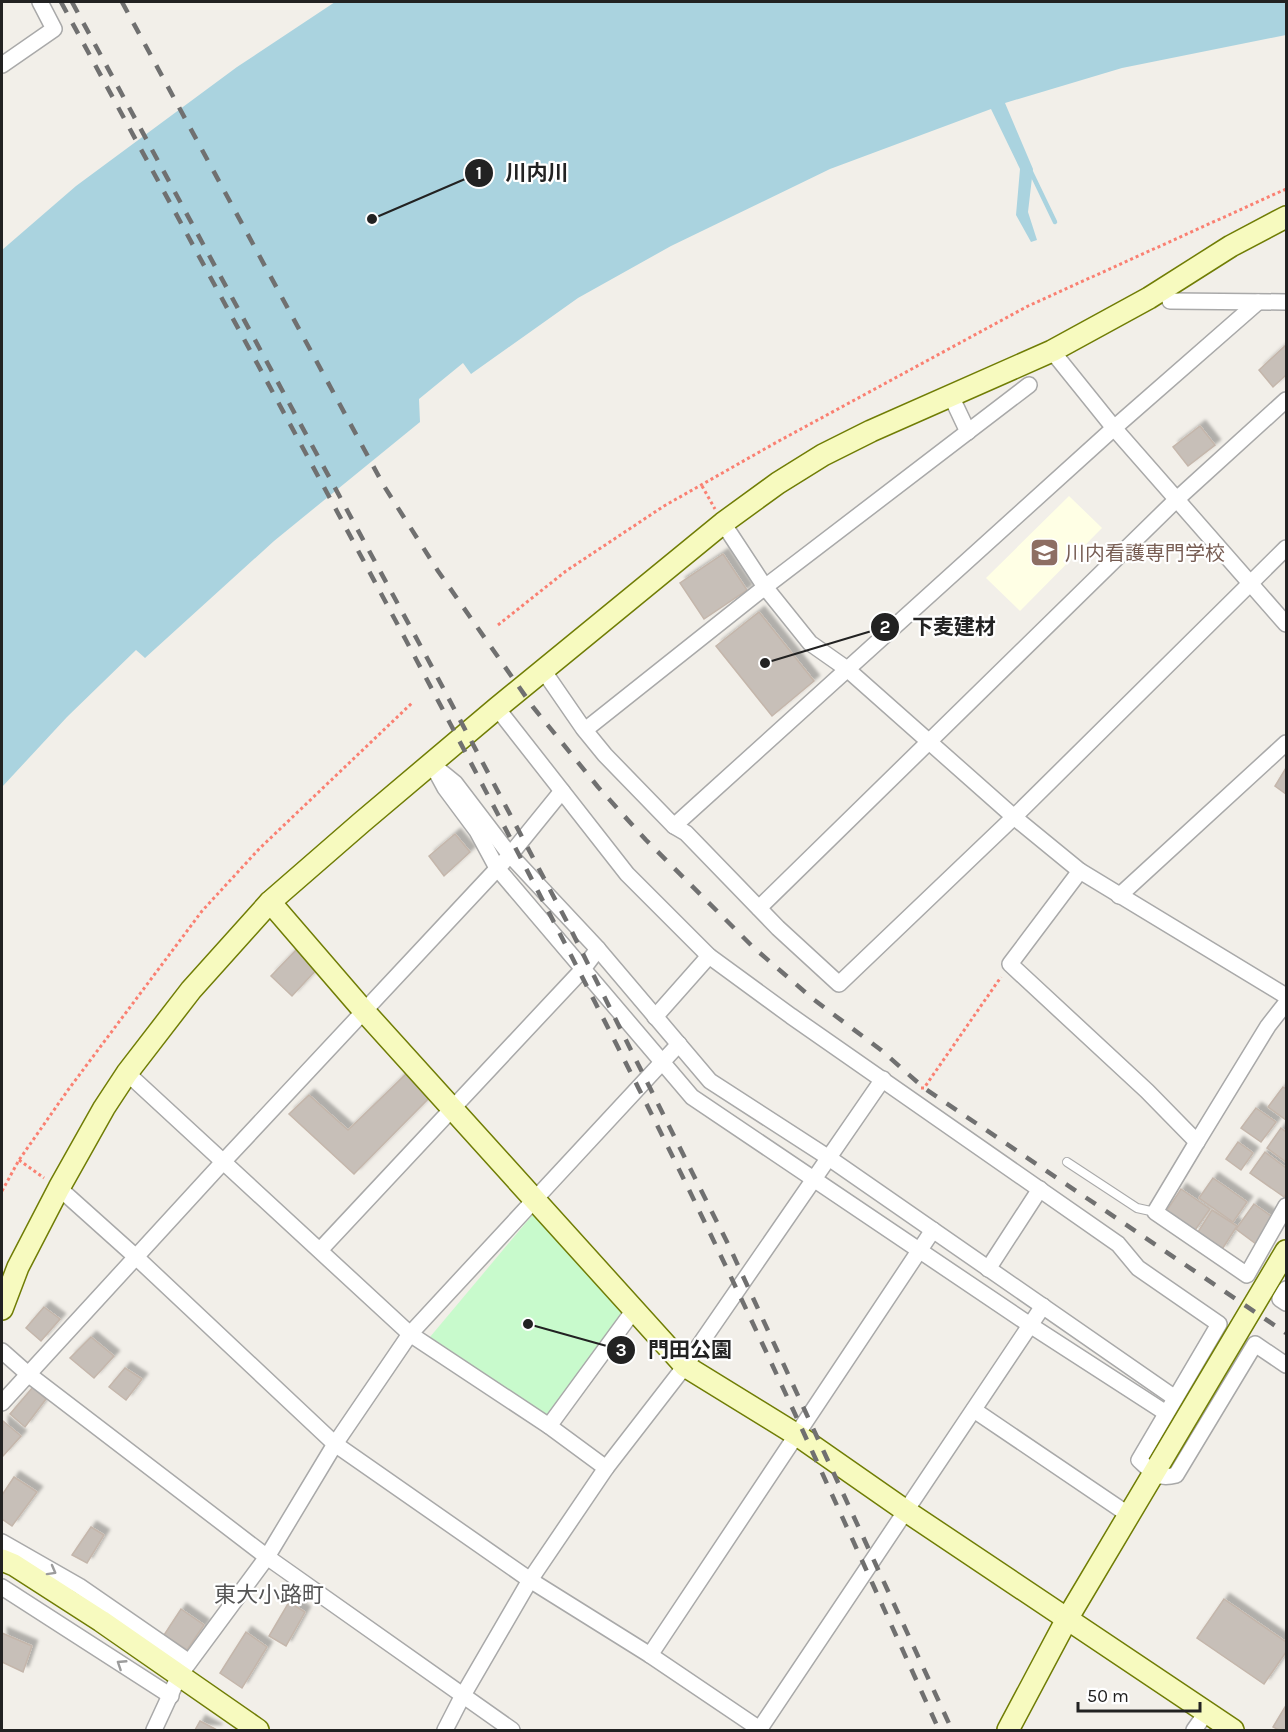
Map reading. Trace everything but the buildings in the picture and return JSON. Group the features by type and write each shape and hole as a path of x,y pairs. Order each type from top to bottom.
{"street":[{"path":"2,65 54,28 40,2"},
{"path":"2,1309 18,1267 58,1188 104,1108 127,1073 192,990 270,902 497,708 723,523 778,483 823,455 1052,351 1149,298 1231,246 1287,217"},
{"path":"1170,301 1287,302"},
{"path":"674,826 1114,428 1258,302"},
{"path":"1052,351 1114,428 1287,624"},
{"path":"585,730 765,586 1029,385"},
{"path":"951,396 968,432"},
{"path":"759,908 1177,499 1287,400"},
{"path":"723,523 765,586 810,643 847,669 1014,817 1080,871 1287,996"},
{"path":"543,670 605,755 674,826 686,833 759,908 839,984 1014,817 1287,548"},
{"path":"497,708 627,874 709,956 790,1016 1118,1244 1138,1268 1219,1324 1138,1460 1154,1473 1165,1478 1176,1475 1255,1344 1287,1365"},
{"path":"1119,896 1287,743"},
{"path":"432,764 455,783 510,855 598,949 710,1081 829,1158 1175,1398"},
{"path":"432,764 445,788 477,831 497,868 692,1097 1030,1325 1166,1413"},
{"path":"2,1402 510,855 562,791"},
{"path":"1080,871 1010,964 1147,1090 1197,1142"},
{"path":"270,902 364,1011 685,1366 797,1435 1233,1731"},
{"path":"320,1250 583,969 598,949"},
{"path":"656,1017 709,956"},
{"path":"1287,1004 1268,1026 1155,1212 1247,1275 1287,1206"},
{"path":"154,1731 184,1669 267,1557 335,1444 410,1335 533,1199 679,1044"},
{"path":"127,1073 410,1335 549,1426 606,1468"},
{"path":"445,1731 462,1697 530,1580 606,1468 685,1366 883,1079"},
{"path":"58,1188 136,1257 335,1444 530,1580 650,1655 759,1730 1043,1306"},
{"path":"988,1269 1040,1189"},
{"path":"650,1655 933,1230"},
{"path":"1008,1731 1067,1619 1287,1251"},
{"path":"1287,1289 1280,1299 1287,1303"},
{"path":"549,1426 634,1310"},
{"path":"2,1351 28,1374 267,1557 512,1731"},
{"path":"974,1410 1129,1515"},
{"path":"2,1542 79,1586 258,1731"},
{"path":"2,1560 14,1565 101,1621 184,1669"},
{"path":"2,1587 171,1696"},
{"path":"1194,1731 1206,1713"}],"lane":[{"path":"1067,1162 1137,1208 1155,1212"}],"path":[{"path":"498,625 566,571 664,506 777,442 1028,306 1287,189"},
{"path":"702,486 723,523"},
{"path":"2,1191 19,1160 74,1081 202,911 259,849 413,702"},
{"path":"914,1088 924,1088 1010,964"},
{"path":"19,1160 58,1188"}],"shaded area":[{"name":"川内看護専門学校","path":"1069,496 1102,528 1020,611 986,578"}],"green space":[{"path":"534,1213 624,1312 549,1417 430,1337"}],"water":[{"path":"335,2 1286,2 1286,35 1122,68 1005,103 1033,169 1028,212 1037,240 1031,242 1016,215 1020,169 991,109 830,169 671,246 578,298 471,374 463,363 419,399 420,422 274,541 145,658 136,650 67,717 2,787 2,250 76,186 237,67"}],"waterway":[{"path":"1030,170 1055,222"}],"railway":[{"path":"61,2 511,839 655,1121 800,1424 939,1730"},
{"path":"72,2 432,667 566,920 730,1248 952,1730"},
{"path":"122,2 384,486 438,571 533,707 598,787 646,840 753,947 813,999 881,1050 924,1088 1286,1333"}],"place":[{"name":"川内川","path":"372,219"},
{"name":"川内看護専門学校","path":"1044,553"},
{"name":"下麦建材","path":"765,663"},
{"name":"門田公園","path":"528,1324"}],"district":[{"name":"東大小路町","path":"269,1594"}]}
